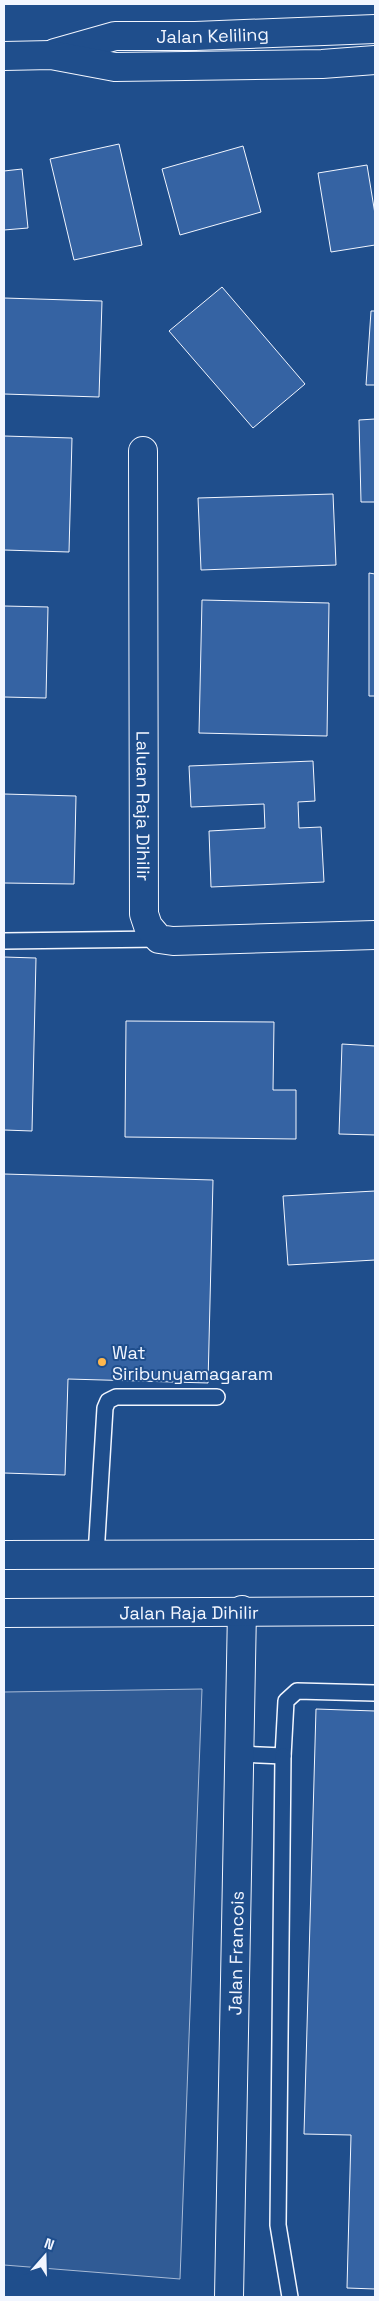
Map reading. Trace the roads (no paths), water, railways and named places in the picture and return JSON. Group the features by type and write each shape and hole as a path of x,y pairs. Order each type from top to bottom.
{"main road":[{"name":"Jalan Keliling","path":"4,56 52,54 115,36 195,36 375,29"},
{"name":"Jalan Keliling","path":"52,54 115,67 322,64 375,60"},
{"name":"Laluan Raja Dihilir","path":"143,451 144,914 148,926 159,939"},
{"path":"159,939 173,941 375,935"},
{"path":"4,1555 375,1554"},
{"name":"Jalan Raja Dihilir","path":"4,1613 242,1610 375,1611"},
{"name":"Jalan Francois","path":"229,2297 242,1610"}],"lane":[{"path":"4,942 159,939"},
{"path":"96,1555 105,1408 108,1401 116,1397 217,1397"},
{"path":"290,2297 278,2225 283,1756 286,1701 289,1696 297,1691 375,1693"},
{"path":"240,1754 283,1756"}],"place":[{"name":"Wat Siribunyamagaram","path":"102,1362"}]}
